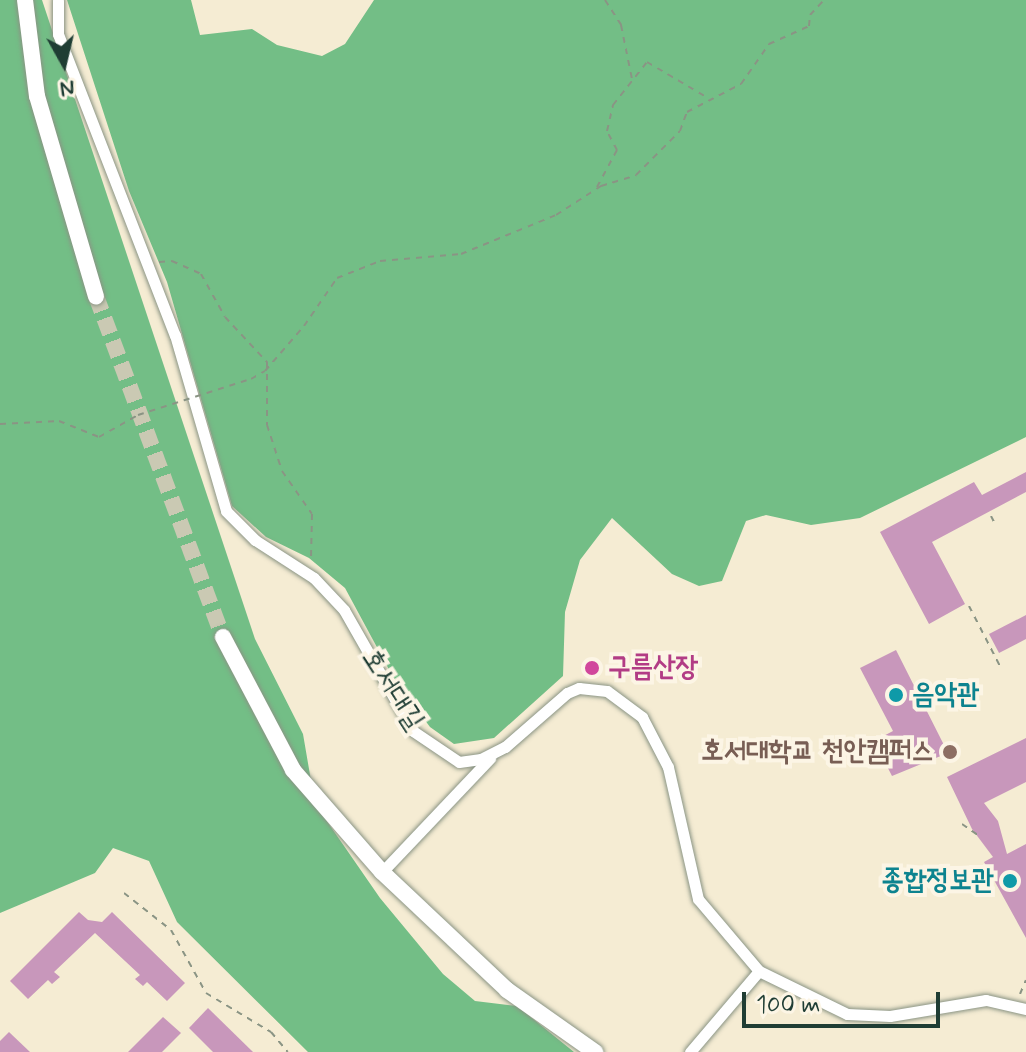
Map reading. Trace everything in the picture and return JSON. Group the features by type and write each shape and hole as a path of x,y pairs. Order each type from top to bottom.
{"street":[{"path":"25,0 37,96 96,296"},
{"name":"호서대길","path":"58,0 58,34 175,335 226,511 255,540 309,574 344,610 413,731 459,762 493,755"},
{"path":"223,637 293,770 382,872 507,990 595,1052"},
{"path":"382,872 493,755 550,704 579,688 607,691 626,702 642,717 668,767 698,899 759,971 817,1002 868,1017 986,1000 1013,1002 1026,1009"},
{"path":"690,1052 759,971"}],"path":[{"path":"605,0 621,25 632,81"},
{"path":"0,424 59,421 99,437 138,415 251,379 265,371 337,278 380,261 461,254 556,215 597,188 636,175 680,131 687,112 741,84 769,44 809,26 810,15 824,0"},
{"path":"597,188 605,165 617,150 607,131 613,105 647,62 708,99"},
{"path":"146,260 172,261 201,274 225,317 267,362 267,425 282,471 312,514 309,574"},
{"path":"991,516 995,524"},
{"path":"969,606 1000,666"},
{"path":"962,824 978,835"},
{"path":"124,893 171,930 206,993 271,1032 288,1052"},
{"path":"1013,1002 1026,980"}],"green space":[{"path":"0,0 42,0 255,639 303,734 315,804 380,898 443,974 475,1001 517,1006 574,1052 308,1052 177,922 149,861 113,848 95,873 0,913"},
{"path":"67,0 191,0 200,35 252,29 277,45 322,56 345,44 374,0 1026,0 1026,437 860,518 811,525 766,515 746,521 722,581 699,586 672,574 612,518 580,560 565,612 563,676 494,738 454,744 430,727 393,677 345,588 309,558 266,537 232,506 167,282 129,191"}],"building":[{"path":"1026,472 1026,492 932,542 965,604 929,624 880,532 974,482 982,495"},
{"path":"1026,615 1026,639 999,653 989,634"},
{"name":"음악관","path":"896,650 948,753 892,776 874,741 893,731 860,668"},
{"path":"1026,738 1026,782 984,803 998,821 1007,854 1026,844 1026,938 984,862 993,857 972,829 947,777"},
{"path":"79,912 88,920 102,922 112,912 185,983 167,1001 147,982 143,986 135,979 140,975 95,933 54,972 60,977 52,984 48,980 28,999 10,981"},
{"path":"208,1008 253,1052 213,1052 189,1028"},
{"path":"163,1017 181,1033 162,1052 128,1052"},
{"path":"9,1032 30,1052 0,1052 0,1041"}],"tunnel":[{"path":"96,296 223,637"}],"place":[{"name":"구름산장","path":"592,668"},
{"name":"음악관","path":"896,695"},
{"name":"호서대학교 천안캠퍼스","path":"950,752"},
{"name":"종합정보관","path":"1010,881"}]}
